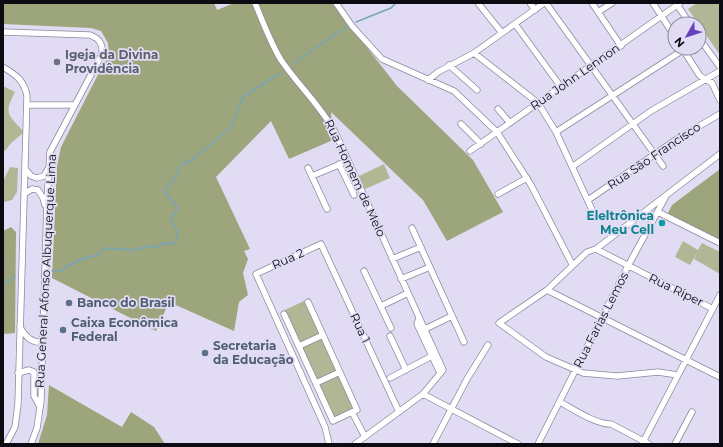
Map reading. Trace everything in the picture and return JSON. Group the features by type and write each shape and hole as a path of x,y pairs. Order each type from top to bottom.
{"street":[{"name":"Rua Homem de Melo","path":"255,3 277,53 291,73 326,114 425,329 441,372 422,394"},
{"path":"336,3 352,26 382,59 460,95 497,132 527,178 572,264"},
{"path":"478,3 502,33"},
{"path":"530,3 535,10"},
{"path":"428,80 449,65 474,53 545,3 663,166"},
{"path":"592,3 621,46"},
{"path":"598,12 612,3"},
{"path":"653,3 667,25"},
{"path":"678,4 685,16"},
{"name":"Rua John Lennon","path":"470,151 591,65 662,18 678,4"},
{"path":"515,24 561,87"},
{"name":"Rua General Afonso Albuquerque Lima","path":"3,32 83,34 92,36 99,40 102,46 102,54 73,105 50,152 46,211 40,407 37,428 31,444"},
{"path":"707,49 720,67"},
{"path":"474,53 538,103 556,132 593,212"},
{"path":"556,132 672,56"},
{"path":"687,56 700,76 712,83 720,100"},
{"path":"449,65 477,90"},
{"name":"Rua General Afonso Albuquerque Lima","path":"3,67 19,77 24,83 27,96 26,170 17,415 14,429 6,444"},
{"path":"572,167 632,124 720,71"},
{"path":"27,105 73,105"},
{"path":"498,109 510,122"},
{"name":"Rua São Francisco","path":"588,200 654,154 720,114"},
{"path":"462,124 481,144"},
{"path":"678,375 658,372 617,376 583,373 546,357 499,323 547,290 572,264 587,252 596,249 720,154"},
{"path":"312,176 348,161"},
{"path":"339,164 354,196"},
{"path":"308,168 327,209"},
{"path":"26,170 31,176 38,178 44,176 48,169"},
{"path":"498,194 527,178"},
{"path":"24,194 32,189 38,190 43,198 46,211"},
{"name":"Rua Farias Lemos","path":"538,444 628,266 666,196"},
{"path":"658,212 720,243"},
{"path":"412,228 464,342"},
{"name":"Rua 2","path":"321,244 256,274 326,427 329,444"},
{"name":"Rua 1","path":"321,244 399,412"},
{"path":"392,260 421,247"},
{"name":"Rua Riper","path":"596,249 713,309"},
{"path":"401,279 430,267"},
{"path":"364,271 391,328"},
{"path":"547,290 601,319 720,377"},
{"path":"381,306 408,294"},
{"path":"560,402 588,417 607,424 612,424 644,443 720,295"},
{"path":"284,314 333,421 357,410 308,302"},
{"path":"425,329 452,316"},
{"name":"Rua Homem de Melo","path":"419,318 417,324 434,355"},
{"path":"20,326 29,338 42,342"},
{"path":"299,346 323,335"},
{"path":"390,336 406,370"},
{"path":"433,444 467,379 488,345"},
{"path":"390,378 434,355"},
{"path":"18,372 28,370 34,372 34,396 40,407"},
{"path":"316,383 340,372"},
{"path":"355,444 422,394 518,444"},
{"path":"352,412 365,437"},
{"path":"675,444 692,412"}],"green space":[{"path":"3,3 214,3 217,10 234,3 332,3 397,86 473,160 503,212 447,241 423,200 331,112 333,140 289,159 271,121 216,177 250,249 244,251 248,259 243,273 248,295 239,302 234,331 169,302 156,331 52,278 57,166 61,147 109,53 108,43 101,31 91,28 3,24"},
{"path":"697,3 720,3 720,55 707,36 707,16 693,16 688,9"},
{"path":"3,86 15,92 8,109 13,121 23,131 23,133 11,143 5,151 3,150"},
{"path":"384,164 390,178 365,189 359,176"},
{"path":"10,167 18,168 17,192 12,200 4,202 3,181"},
{"path":"720,169 720,241 667,215 672,205"},
{"path":"11,227 16,232 15,333 3,334 3,231"},
{"path":"683,241 698,250 702,243 720,252 720,274 694,259 698,251 690,265 675,257"},
{"path":"304,301 319,334 300,343 285,310"},
{"path":"321,338 336,371 317,380 302,347"},
{"path":"338,376 354,409 335,418 319,385"},
{"path":"49,385 122,427 131,412 154,427 165,444 38,444 47,415"}],"waterway":[{"path":"356,22 391,8 396,3"},
{"path":"293,64 347,26"},
{"path":"52,271 62,271 67,266 85,258 98,255 106,248 134,250 149,246 159,247 162,243 170,244 176,242 178,233 171,218 176,212 177,207 166,194 165,189 174,180 182,164 191,161 231,127 243,97 280,73"},
{"path":"3,284 15,276"}],"place":[{"name":"Igeja da Divina Providência","path":"57,62"},
{"name":"Eleltrônica Meu Cell","path":"662,223"},
{"name":"Banco do Brasil","path":"69,303"},
{"name":"Caixa Econômica Federal","path":"63,330"},
{"name":"Secretaria da Educação","path":"205,353"}]}
